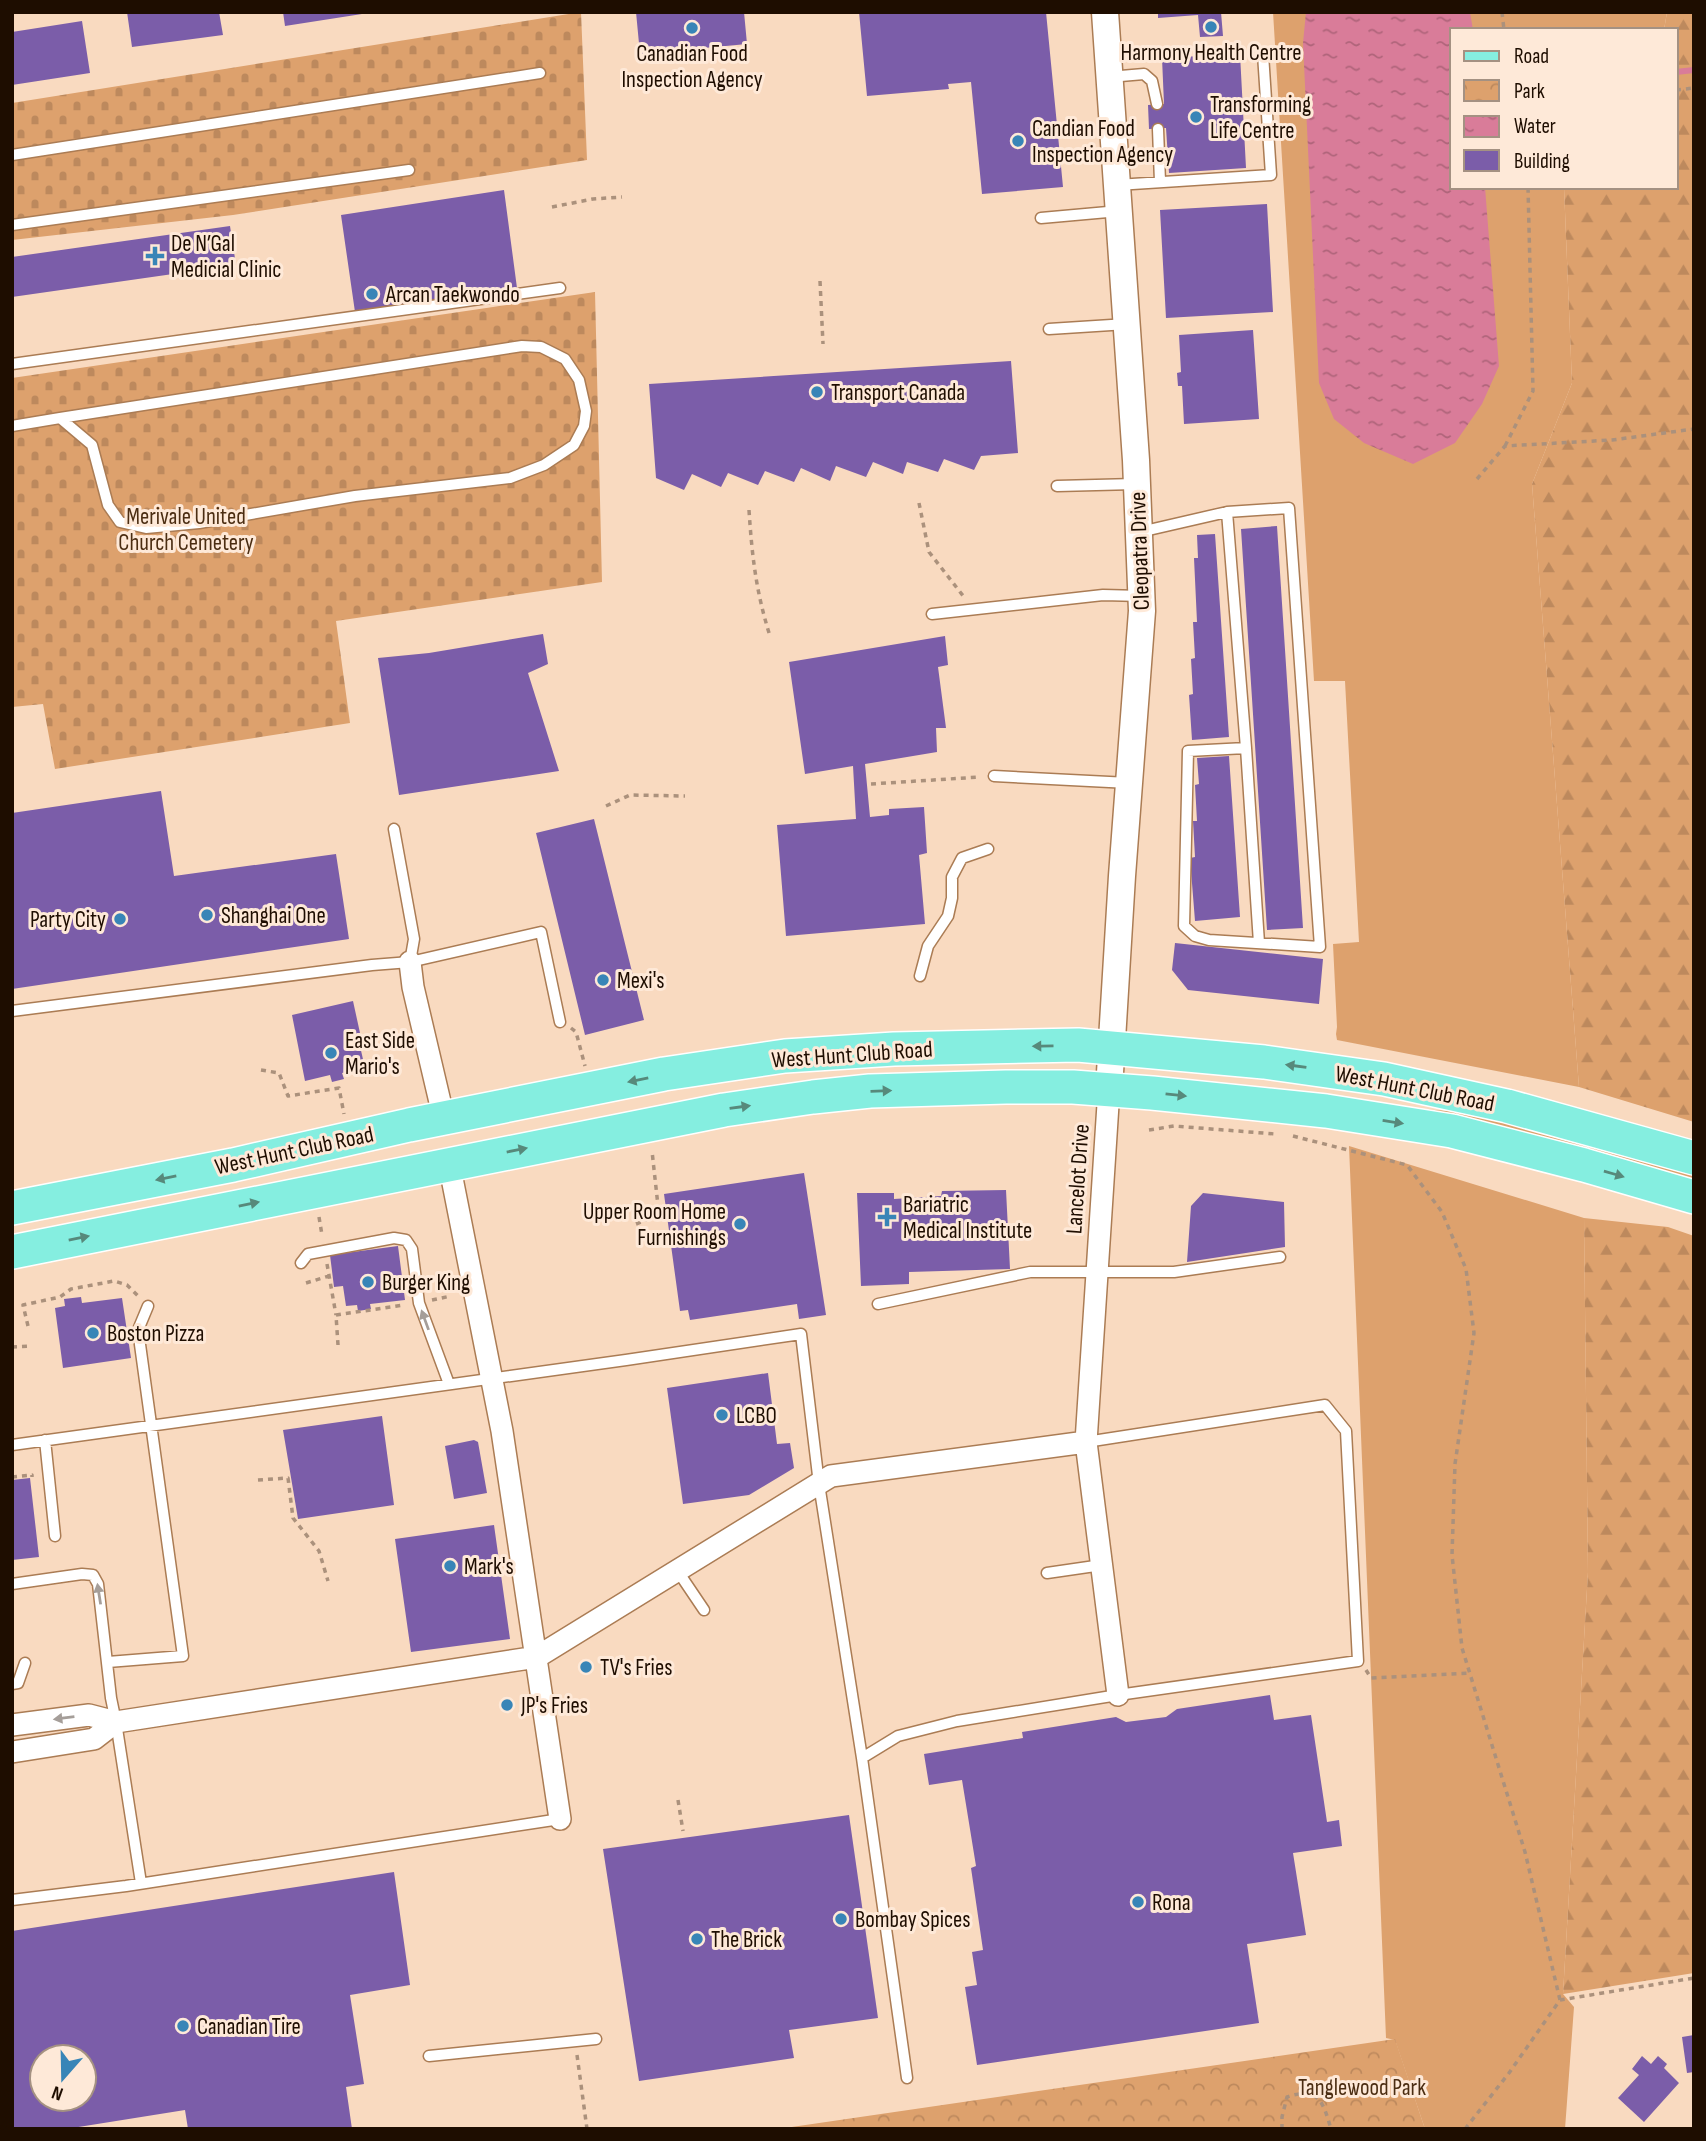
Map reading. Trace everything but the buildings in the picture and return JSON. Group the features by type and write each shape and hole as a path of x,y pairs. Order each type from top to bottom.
{"main road":[{"name":"West Hunt Club Road","path":"12,1208 664,1074 785,1056 894,1049 1078,1045 1264,1062 1384,1079 1507,1106 1694,1158"},
{"name":"West Hunt Club Road","path":"12,1252 724,1110 870,1091 1006,1087 1109,1089 1326,1111 1452,1131 1694,1197"},
{"path":"444,1119 449,1163"}],"street":[{"name":"Cleopatra Drive","path":"1105,12 1142,596 1109,1089"},
{"path":"410,962 413,988 444,1119"},
{"name":"Lancelot Drive","path":"1109,1089 1086,1442 1118,1695"},
{"path":"449,1163 492,1379 560,1819"},
{"path":"12,1725 89,1715 116,1722 537,1657 831,1476 1086,1442"},
{"path":"12,1752 94,1739 116,1722"}],"lane":[{"path":"1117,185 1271,175 1263,54"},
{"path":"12,155 540,73"},
{"path":"1109,76 1144,74 1152,81 1157,104"},
{"path":"1158,129 1160,182"},
{"path":"12,225 409,170"},
{"path":"1041,218 1119,211"},
{"path":"12,364 560,288"},
{"path":"1049,330 1126,324"},
{"path":"12,426 60,418 522,346 541,347 565,359 579,380 586,411 584,426 574,445 544,466 510,478 355,496 199,523 146,528 120,522 108,505 92,445 60,418"},
{"path":"1057,486 1137,484"},
{"path":"1140,532 1227,512 1289,508 1320,947 1209,940 1195,936 1184,926 1188,751 1245,748"},
{"path":"1227,512 1259,943"},
{"path":"932,614 1103,594 1142,596"},
{"path":"994,776 1129,783"},
{"path":"394,829 414,939 410,962"},
{"path":"920,976 928,946 948,916 952,898 952,877 957,867 962,858 988,849"},
{"path":"12,1011 410,962 541,932 560,1022"},
{"path":"301,1263 308,1254 394,1238 406,1240 412,1249 419,1303 449,1384"},
{"path":"878,1304 1030,1272 1174,1272 1280,1257"},
{"path":"108,1662 183,1656 138,1329 148,1306"},
{"path":"12,1445 801,1334 819,1484 862,1758 906,2078"},
{"path":"862,1758 898,1736 957,1721 1359,1661 1346,1431 1325,1405 1086,1442"},
{"path":"45,1440 55,1536"},
{"path":"1047,1573 1102,1565"},
{"path":"677,1570 704,1610"},
{"path":"12,1584 82,1574 93,1575 98,1584 111,1698 141,1883"},
{"path":"12,1684 18,1683 25,1663"},
{"path":"12,1900 560,1819"},
{"path":"429,2056 596,2039"}],"path":[{"path":"1478,479 1505,446 1533,391 1528,189"},
{"path":"552,207 593,199 622,197"},
{"path":"820,281 823,344"},
{"path":"1505,446 1612,440 1694,429"},
{"path":"919,503 929,552 963,594 967,609"},
{"path":"750,510 751,553 759,601 770,636"},
{"path":"871,784 994,776"},
{"path":"606,806 630,795 685,796"},
{"path":"560,1022 576,1032 587,1074"},
{"path":"261,1070 279,1073 288,1096 339,1088 345,1120"},
{"path":"1149,1130 1174,1126 1279,1135"},
{"path":"1292,1136 1407,1165 1442,1212 1466,1269 1474,1333 1455,1464 1452,1555 1462,1648 1525,1852 1560,2000"},
{"path":"635,1224 659,1215 652,1149"},
{"path":"306,1283 329,1276"},
{"path":"28,1326 23,1305 60,1297 71,1289 114,1281 127,1285 148,1306"},
{"path":"338,1345 336,1315 451,1296"},
{"path":"12,1347 31,1346"},
{"path":"12,1478 32,1475 35,1490 50,1489"},
{"path":"258,1480 288,1478 293,1518 319,1551 328,1581"},
{"path":"1359,1661 1371,1678 1469,1673"},
{"path":"678,1800 683,1831"},
{"path":"1465,2129 1509,2073 1560,2000 1694,1978"},
{"path":"576,2041 587,2129"},
{"path":"1282,2129 1287,2097 1303,2092 1324,2103 1331,2129"}],"green space":[{"path":"581,12 587,160 233,215 12,240 12,103"},
{"path":"1273,12 1667,12 1664,28 1450,28 1450,189 1564,189 1572,383 1532,484 1579,1087 1337,1040 1333,944 1359,942 1345,681 1314,681"},
{"path":"1667,12 1694,12 1694,1122 1579,1087 1532,484 1572,383 1564,189 1678,189 1678,28 1664,28"},
{"name":"Merivale United Church Cemetery","path":"595,292 602,582 336,621 350,723 55,769 43,704 12,707 12,378"},
{"path":"1422,1109 1474,1113 1694,1172 1694,1184 1421,1113"},
{"path":"1349,1146 1584,1218 1588,1572 1563,1994 1574,2007 1565,2129 1425,2129 1395,2040 1386,2038"},
{"path":"1584,1218 1668,1227 1694,1236 1694,1973 1563,1994 1588,1572"},
{"name":"Tanglewood Park","path":"1395,2039 1425,2129 778,2129"}],"water":[{"path":"1306,12 1470,12 1473,28 1450,28 1450,189 1485,189 1499,366 1482,404 1455,443 1413,464 1364,443 1334,419 1319,383 1303,43"}],"waterway":[{"path":"1678,72 1694,70"}],"place":[{"name":"Harmony Health Centre","path":"1211,27"},
{"name":"Canadian Food Inspection Agency","path":"692,28"},
{"name":"Transforming Life Centre","path":"1196,117"},
{"name":"Candian Food Inspection Agency","path":"1018,141"},
{"name":"De N’Gal Medicial Clinic","path":"155,256"},
{"name":"Arcan Taekwondo","path":"372,294"},
{"name":"Transport Canada","path":"817,392"},
{"name":"Shanghai One","path":"207,915"},
{"name":"Party City","path":"120,919"},
{"name":"Mexi's","path":"603,980"},
{"name":"East Side Mario's","path":"331,1053"},
{"name":"Bariatric Medical Institute","path":"887,1217"},
{"name":"Upper Room Home Furnishings","path":"740,1224"},
{"name":"Burger King","path":"368,1282"},
{"name":"Boston Pizza","path":"93,1333"},
{"name":"LCBO","path":"722,1415"},
{"name":"Mark's","path":"450,1566"},
{"name":"TV's Fries","path":"586,1667"},
{"name":"JP's Fries","path":"507,1705"},
{"name":"Rona","path":"1138,1902"},
{"name":"Bombay Spices","path":"841,1919"},
{"name":"The Brick","path":"697,1939"},
{"name":"Canadian Tire","path":"183,2026"}]}
